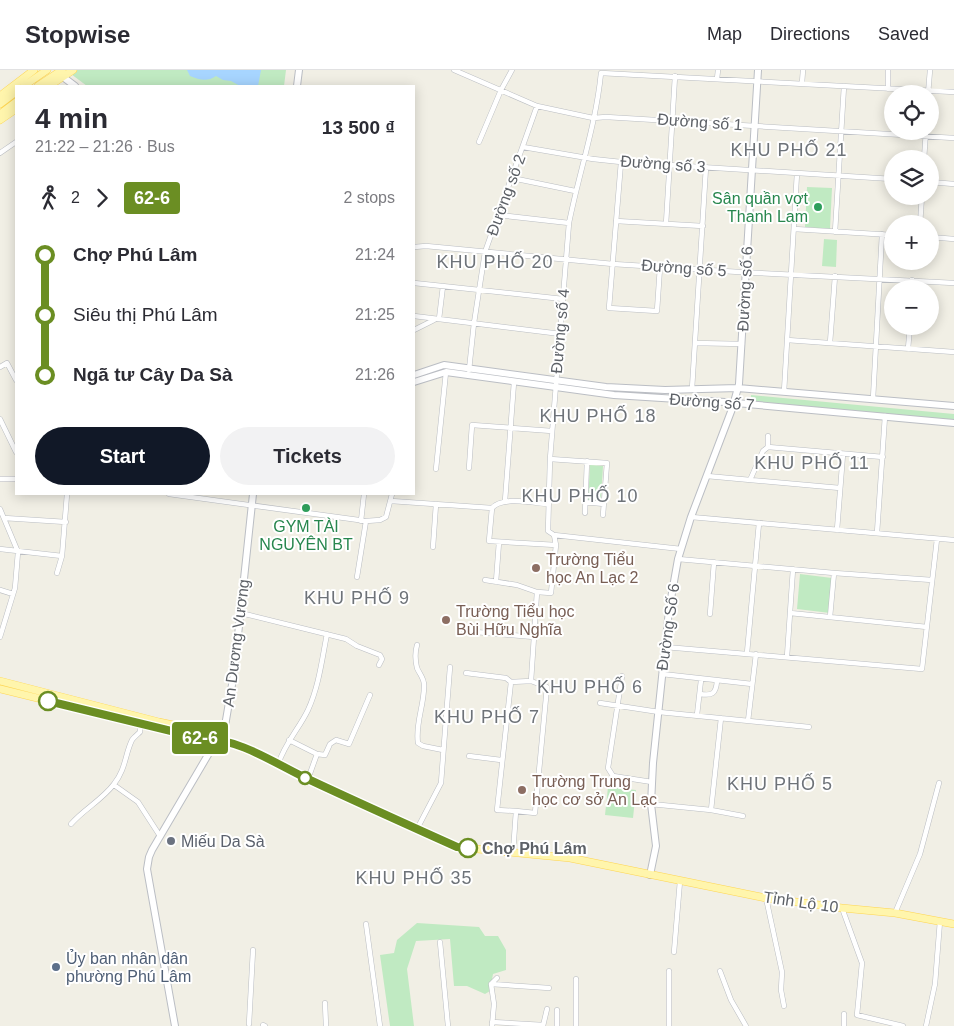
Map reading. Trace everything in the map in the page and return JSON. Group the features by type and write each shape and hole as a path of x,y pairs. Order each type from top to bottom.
{"main road":[{"path":"0,96 34,70"},
{"path":"25,85 47,70"},
{"path":"40,85 61,73 73,70"},
{"path":"297,85 299,70"},
{"name":"Đường số 6","path":"738,388 747,272 758,70"},
{"path":"50,85 61,73"},
{"path":"61,73 74,85"},
{"path":"0,104 15,93"},
{"path":"0,114 15,103"},
{"path":"0,120 15,110"},
{"name":"Đường số 7","path":"415,375 444,365 514,382 555,388 666,399 954,422"},
{"name":"Đường số 7","path":"415,382 446,372 469,371 606,387 665,390 738,388 954,406"},
{"name":"Đường Số 6","path":"650,874 656,846 651,804 652,782 669,610 678,559 691,517 738,388"},
{"name":"An Dương Vương","path":"175,1026 147,868 148,857 225,726 234,673 253,495"},
{"path":"0,681 204,739 217,738 261,756 457,847 570,858 650,874"},
{"path":"0,689 141,720"},
{"name":"Tỉnh Lộ 10","path":"650,874 766,898 842,908 895,912 954,924"}],"street":[{"name":"Đường số 1","path":"454,70 537,106 593,118 673,120 884,133"},
{"path":"478,142 512,70"},
{"path":"717,79 718,70"},
{"path":"802,83 803,70"},
{"path":"888,70 888,85"},
{"path":"929,85 930,70"},
{"path":"618,72 884,89"},
{"name":"Đường số 4","path":"554,535 548,531 550,459 569,223 575,191 598,103 601,73 618,72"},
{"path":"666,224 675,76"},
{"path":"835,232 844,86"},
{"path":"939,92 954,92"},
{"name":"Đường số 2","path":"469,371 485,252 537,106"},
{"name":"Đường số 1","path":"939,136 954,138"},
{"path":"0,153 15,143"},
{"name":"Đường số 3","path":"523,147 620,162 884,179"},
{"path":"620,162 609,308 657,311 660,267"},
{"path":"692,389 706,167"},
{"path":"784,392 797,173"},
{"path":"512,178 575,191"},
{"path":"939,183 954,184"},
{"path":"498,215 569,223"},
{"path":"616,221 703,226"},
{"path":"794,229 882,234 873,399"},
{"path":"939,238 954,239"},
{"name":"Đường số 5","path":"415,246 613,264 912,280"},
{"path":"830,343 835,276"},
{"name":"Đường số 5","path":"939,282 954,283"},
{"path":"415,283 563,299"},
{"path":"437,320 443,286"},
{"path":"415,316 561,334"},
{"path":"415,330 437,320"},
{"path":"908,349 909,335"},
{"path":"787,340 954,352"},
{"path":"695,343 742,344"},
{"path":"0,367 7,363 15,378"},
{"path":"436,469 446,372"},
{"path":"505,501 514,382"},
{"path":"877,533 885,416"},
{"path":"0,419 15,450"},
{"path":"469,468 472,425 552,430"},
{"path":"768,436 768,447"},
{"path":"750,480 763,451 768,447 883,457"},
{"path":"837,530 843,454"},
{"path":"550,459 607,463 603,515"},
{"path":"584,513 587,462"},
{"path":"707,476 840,488"},
{"path":"0,479 15,479"},
{"path":"57,573 62,556 68,495"},
{"path":"176,495 364,521 380,520 386,517 392,495"},
{"path":"216,495 216,501"},
{"path":"357,577 364,521 364,495"},
{"path":"392,500 492,508"},
{"path":"548,504 505,501 497,503 492,508 489,541 556,545"},
{"path":"585,502 604,504"},
{"path":"433,546 436,504"},
{"path":"0,509 18,552 13,594 0,637"},
{"path":"691,517 954,540"},
{"path":"4,518 66,522"},
{"path":"747,654 759,522"},
{"path":"485,580 517,585 537,592 551,593 556,545 554,535 681,550"},
{"path":"665,647 922,669 937,539"},
{"path":"496,582 499,542"},
{"path":"0,549 62,556"},
{"path":"678,559 932,580"},
{"path":"710,614 714,562"},
{"path":"787,657 794,569"},
{"path":"830,617 834,573"},
{"path":"0,590 13,594"},
{"path":"531,682 537,592"},
{"path":"241,613 346,639 357,646 380,655 382,659 379,666"},
{"path":"790,613 927,627"},
{"path":"464,631 534,637"},
{"path":"278,765 289,740 308,710 320,674 327,634"},
{"path":"417,644 415,654 424,686 416,734 418,743 423,746 443,750"},
{"path":"748,721 756,654"},
{"path":"417,829 441,783 450,666"},
{"path":"466,673 506,678 511,682 531,682 547,687 535,813 497,810 511,682"},
{"path":"662,674 701,680 752,684"},
{"path":"622,676 608,768 613,776 652,782"},
{"path":"697,715 701,680"},
{"path":"700,694 709,695 714,693 717,681"},
{"path":"289,740 317,754 325,755 330,744 336,740 349,744 370,695"},
{"path":"600,703 659,712 809,727"},
{"path":"712,810 720,718"},
{"path":"71,824 114,785 124,766 132,740 140,732 141,720"},
{"path":"308,779 317,754"},
{"path":"468,756 501,760"},
{"path":"895,912 920,854 939,783"},
{"path":"114,785 138,802 160,836"},
{"path":"651,804 712,810 743,816"},
{"path":"513,853 516,811"},
{"path":"674,952 680,881"},
{"path":"766,898 782,972 781,990 784,1006"},
{"path":"842,908 862,963 857,1015 903,1026"},
{"path":"926,1026 935,984 940,921"},
{"path":"366,924 380,1026"},
{"path":"440,942 448,1026"},
{"path":"249,1024 253,950"},
{"path":"669,971 669,1026"},
{"path":"720,971 731,1000 746,1026"},
{"path":"491,984 497,978"},
{"path":"576,979 576,1026"},
{"path":"491,984 549,988"},
{"path":"491,984 494,1004 492,1024 543,1026 547,1009"},
{"path":"325,1003 326,1026"},
{"path":"557,1010 557,1026"},
{"path":"844,1014 844,1026"}],"green space":[{"path":"76,70 286,70 284,85 86,85 71,74"},
{"name":"Sân quần vợt Thanh Lam","path":"807,187 832,188 830,229 805,227"},
{"path":"824,239 837,240 836,267 822,266"},
{"path":"751,395 954,414 954,420 751,401"},
{"path":"590,465 603,466 601,501 588,500"},
{"path":"800,574 832,578 830,613 797,609"},
{"path":"608,787 636,790 633,818 605,815"},
{"path":"417,923 479,927 485,936 498,936 506,950 506,970 493,974 490,991 485,994 467,986 454,986 450,939 416,941 407,969 414,1026 390,1026 380,955 394,953 397,940"}],"water":[{"path":"187,70 261,70 258,85 238,85 216,76 203,80 190,76"}],"bus line":[{"name":"62-6","path":"48,701 204,739 217,738 261,756 457,847 468,848"}],"place":[{"name":"Sân quần vợt Thanh Lam","path":"818,207"},
{"name":"GYM TÀI NGUYÊN BT","path":"306,508"},
{"name":"Trường Tiểu học An Lạc 2","path":"536,568"},
{"name":"Trường Tiểu học Bùi Hữu Nghĩa","path":"446,620"},
{"name":"Trường Trung học cơ sở An Lạc","path":"522,790"},
{"name":"Miếu Da Sà","path":"171,841"},
{"name":"Chợ Phú Lâm","path":"468,848"},
{"name":"Ủy ban nhân dân phường Phú Lâm","path":"56,967"}],"district":[{"name":"KHU PHỐ 21","path":"789,150"},
{"name":"KHU PHỐ 20","path":"495,262"},
{"name":"KHU PHỐ 18","path":"598,416"},
{"name":"KHU PHỐ 11","path":"812,463"},
{"name":"KHU PHỐ 10","path":"580,496"},
{"name":"KHU PHỐ 9","path":"357,598"},
{"name":"KHU PHỐ 6","path":"590,687"},
{"name":"KHU PHỐ 7","path":"487,717"},
{"name":"KHU PHỐ 5","path":"780,784"},
{"name":"KHU PHỐ 35","path":"414,878"}]}
